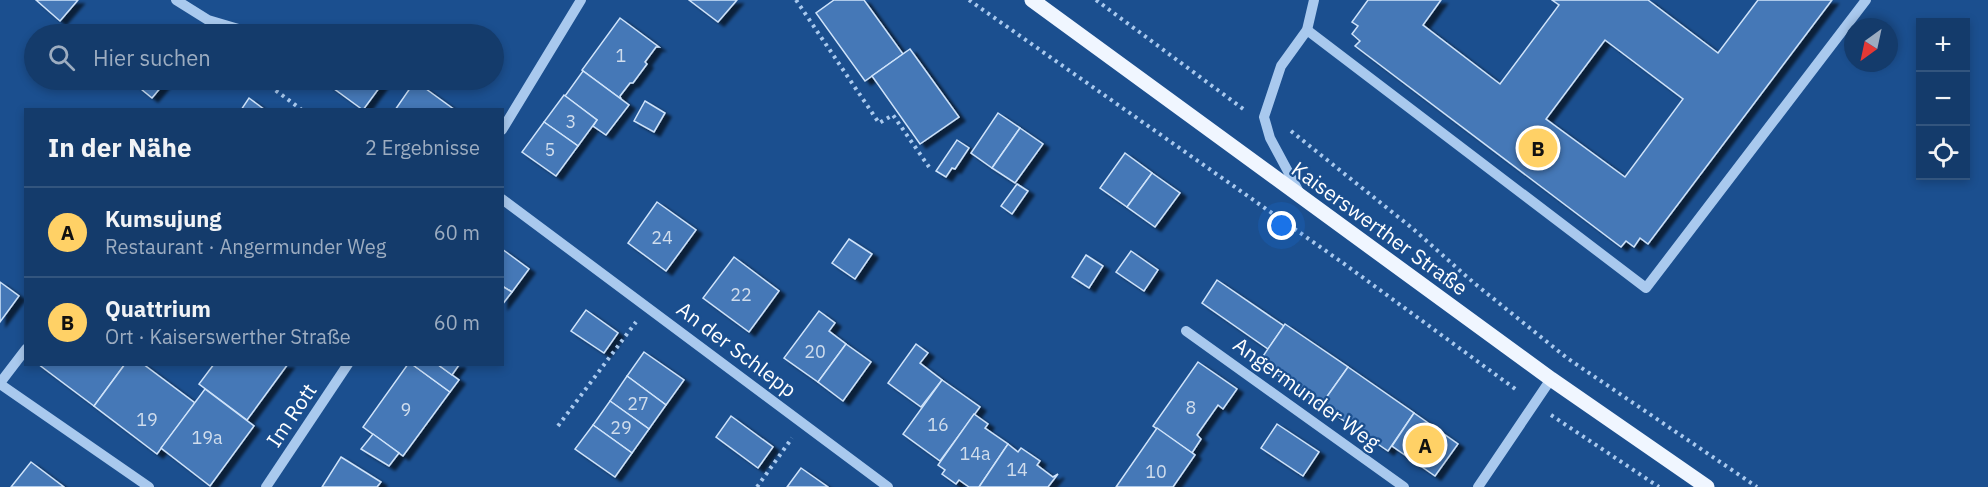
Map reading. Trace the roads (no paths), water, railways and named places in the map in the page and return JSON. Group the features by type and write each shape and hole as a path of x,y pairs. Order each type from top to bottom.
{"main road":[{"name":"Kaiserswerther Straße","path":"1032,0 1551,379 1707,487"}],"street":[{"path":"176,0 208,20 221,24"},
{"path":"504,127 580,0"},
{"path":"1304,199 1290,178 1270,138 1264,117 1281,66 1307,30 1314,0"},
{"path":"1307,30 1646,288 1866,0"},
{"name":"An der Schlepp","path":"504,200 888,487"},
{"name":"Angermunder Weg","path":"1186,331 1404,487"},
{"path":"24,352 0,384 149,487"},
{"name":"Im Rott","path":"266,487 347,366"},
{"path":"1478,487 1551,379"}],"place":[{"name":"Quattrium","path":"1538,148"},
{"name":"Kumsujung","path":"1425,445"}]}
